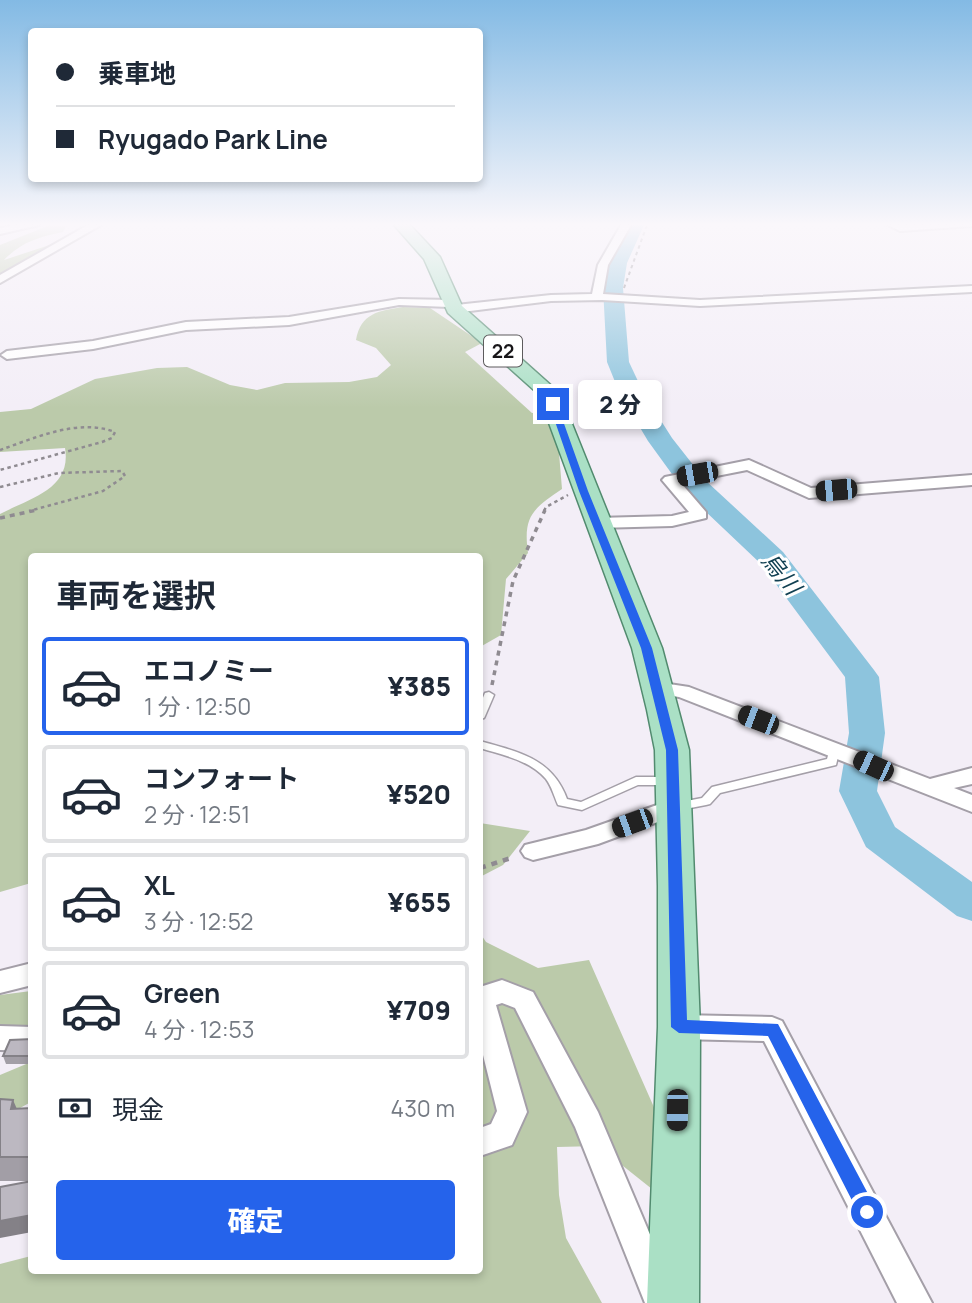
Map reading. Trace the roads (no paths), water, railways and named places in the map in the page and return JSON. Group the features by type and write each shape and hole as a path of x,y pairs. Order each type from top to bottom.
{"main road":[{"name":"22","path":"445,286 453,307 544,388 553,404 590,507 647,648 672,750 679,1027 673,1303"}],"street":[{"path":"599,297 600,286"},
{"path":"7,355 93,345 186,326 289,321 399,302 453,307 599,297 701,303 972,289"},
{"path":"590,507 672,521 700,515 670,480 749,465 809,493 972,480"},
{"path":"656,688 682,691 835,748 893,775 972,804"},
{"path":"929,787 972,776"},
{"path":"533,850 590,838 673,794"},
{"path":"0,982 28,975"},
{"path":"483,1000 492,992 504,989 524,1000 588,1122 662,1303"},
{"path":"483,1005 512,1112 501,1135 483,1141"},
{"path":"679,1027 772,1029 915,1303"},
{"path":"0,1038 28,1039"}],"lane":[{"path":"483,709 489,695"},
{"path":"483,746 545,769 559,789 562,802 582,806 636,781 673,794 706,801 716,790 832,762 835,748"}],"waterway":[{"name":"烏川","path":"613,286 618,362 632,394 661,441 695,486 772,558 862,677 867,733 858,791 880,837 972,904"}]}
